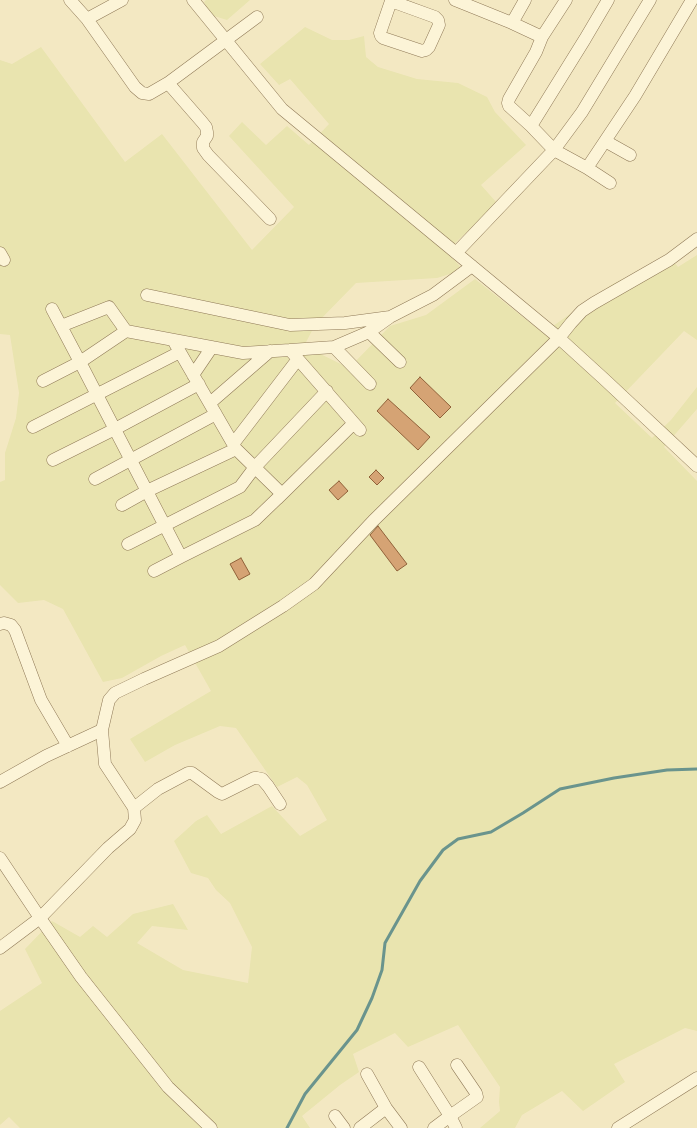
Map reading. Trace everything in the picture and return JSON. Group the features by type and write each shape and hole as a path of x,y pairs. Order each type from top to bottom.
{"street":[{"path":"70,0 87,19 135,86 142,93 149,94 168,83 258,17"},
{"path":"87,19 122,0"},
{"path":"194,0 282,109 559,338 697,466"},
{"path":"391,0 435,17 438,20 439,25 429,47 426,50 422,51 381,36 380,33 391,0"},
{"path":"455,0 479,4 512,23 542,37"},
{"path":"512,23 525,0"},
{"path":"531,126 608,0"},
{"path":"456,253 554,150 582,112 650,0"},
{"path":"587,168 639,90 692,0"},
{"path":"562,1 542,37 536,52 508,99 508,103 509,106 554,150 587,168 610,183"},
{"path":"168,83 206,128 207,136 203,142 204,148 208,155 270,219"},
{"path":"605,141 630,155"},
{"path":"0,948 40,918 108,848 130,828 135,820 134,808 105,764 102,730 108,700 115,693 219,646 283,606 314,584 374,522 559,338 582,311 669,260 697,239"},
{"path":"61,326 109,307 126,331 243,353 270,351 294,355 334,347 369,332 390,317 433,295 472,266"},
{"path":"147,295 290,325 345,323 390,317"},
{"path":"52,309 181,557"},
{"path":"43,381 80,362 126,331"},
{"path":"369,332 400,362"},
{"path":"173,340 235,446 282,494"},
{"path":"53,460 115,429 196,379 212,347"},
{"path":"334,347 370,384"},
{"path":"95,479 131,460 213,408 270,351"},
{"path":"33,427 180,352"},
{"path":"154,571 255,520 357,426 294,355"},
{"path":"122,505 235,446 294,355"},
{"path":"128,544 240,487 255,467 326,391"},
{"path":"266,511 282,494"},
{"path":"0,624 4,623 11,625 15,630 42,700 68,746"},
{"path":"0,782 46,756 102,730"},
{"path":"134,808 158,789 188,773 192,773 222,794 254,778 257,778 262,780 268,786 280,804"},
{"path":"0,858 81,977 168,1087 211,1128"},
{"path":"434,1128 477,1097 476,1093 457,1065"},
{"path":"419,1067 456,1128"},
{"path":"367,1074 386,1108 401,1128"},
{"path":"618,1128 697,1078"},
{"path":"360,1128 386,1108"},
{"path":"335,1116 344,1128"}],"shaded area":[{"path":"206,0 250,0 227,20 211,15 204,2"},
{"path":"305,27 332,40 349,40 364,36 366,57 378,67 417,79 458,83 487,97 495,112 526,145 481,185 497,203 454,244 449,254 463,270 437,278 356,283 315,325 304,346 349,368 390,326 426,315 475,279 543,333 613,284 669,256 678,267 697,255 697,340 684,331 615,403 652,438 671,420 697,387 697,409 664,447 697,481 697,1031 685,1028 614,1064 625,1082 583,1111 562,1091 522,1115 515,1128 480,1128 500,1111 500,1087 458,1025 408,1047 395,1033 353,1054 359,1072 340,1085 302,1116 310,1128 20,1128 9,1117 0,1125 0,1011 42,983 25,949 52,921 80,937 93,926 107,937 133,914 173,904 188,930 152,926 137,943 183,970 248,983 252,947 230,903 216,890 208,878 191,873 174,841 196,821 207,815 221,834 272,806 300,836 327,820 307,785 297,777 277,787 236,728 220,726 175,745 145,762 130,739 211,691 185,645 161,656 122,678 103,682 63,609 44,600 18,603 0,585 0,482 5,480 5,453 16,418 19,393 10,335 0,334 0,60 12,64 41,47 125,162 162,134 252,250 294,207 229,136 242,122 266,145 287,126 309,145 329,124 290,79 279,85 260,64"}],"building":[{"path":"420,377 451,407 440,418 410,388"},
{"path":"388,399 430,437 418,450 377,411"},
{"path":"376,470 384,478 377,485 369,477"},
{"path":"339,481 348,491 338,500 329,490"},
{"path":"378,526 407,564 397,571 370,535"},
{"path":"241,558 250,574 239,580 230,564"}],"waterway":[{"path":"287,1128 305,1094 357,1030 372,998 382,970 385,943 420,881 443,850 458,839 491,832 560,789 614,778 667,770 697,769"}]}
